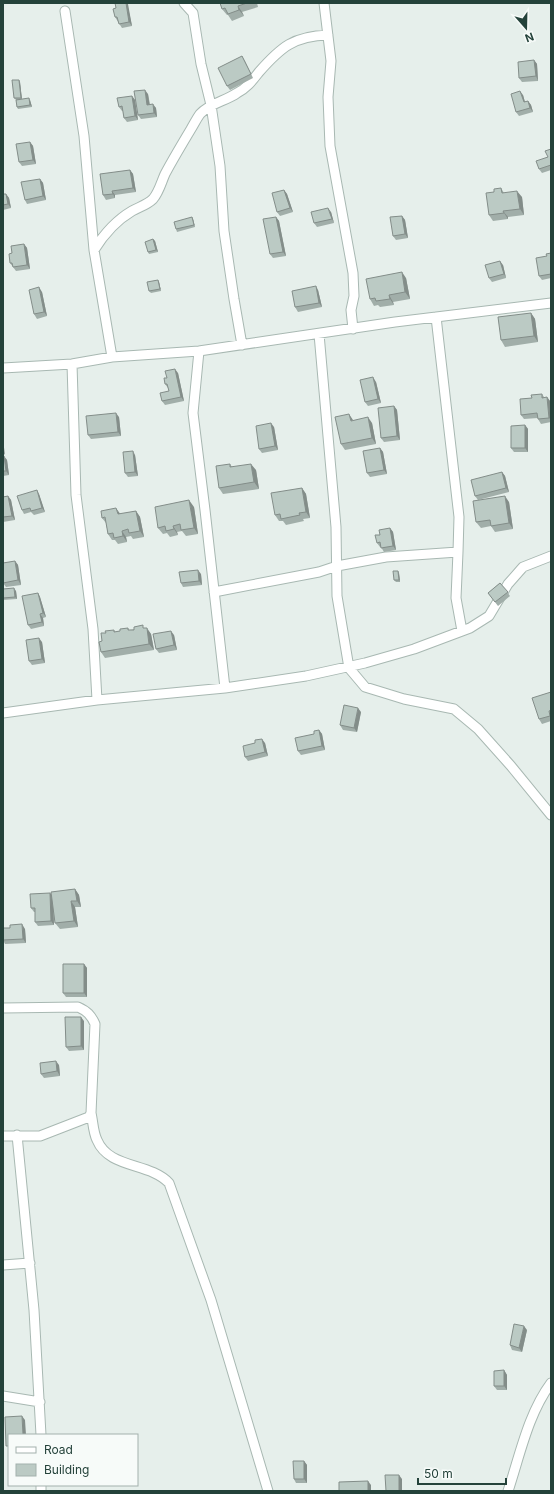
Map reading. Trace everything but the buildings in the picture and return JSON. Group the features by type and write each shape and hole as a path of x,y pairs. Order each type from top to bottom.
{"street":[{"path":"184,3 193,13 201,64 211,105 220,166 224,231 242,344"},
{"path":"324,3 330,61 328,97 330,146 353,272 354,296 351,310 353,329"},
{"path":"65,11 84,136 94,250 112,357"},
{"path":"94,250 109,228 133,210 146,204 152,199 180,146 201,114 211,105 236,94 249,85 269,62 291,43 304,38 328,35"},
{"path":"3,368 72,364 112,357 199,351 395,322 551,303"},
{"path":"436,317 459,517 456,598 462,631"},
{"path":"319,334 336,527 337,596 349,668 365,687 404,699 454,710 478,729 511,766 551,816"},
{"path":"199,351 192,413 197,438 225,688"},
{"path":"72,364 76,495 93,629 97,700"},
{"path":"214,592 319,572 337,566 386,557 458,552"},
{"path":"3,713 97,700 225,688 349,668 414,648 470,628 489,616 508,584 523,567 551,556"},
{"path":"3,1008 78,1007 85,1010 92,1016 95,1024 91,1113 97,1140 100,1146 108,1154 119,1160 158,1174 169,1183 211,1300 268,1491"},
{"path":"3,1136 40,1136 89,1117 91,1113"},
{"path":"17,1135 30,1263 41,1434"},
{"path":"3,1265 30,1263"},
{"path":"508,1491 532,1418 551,1383"},
{"path":"3,1396 40,1402"}]}
